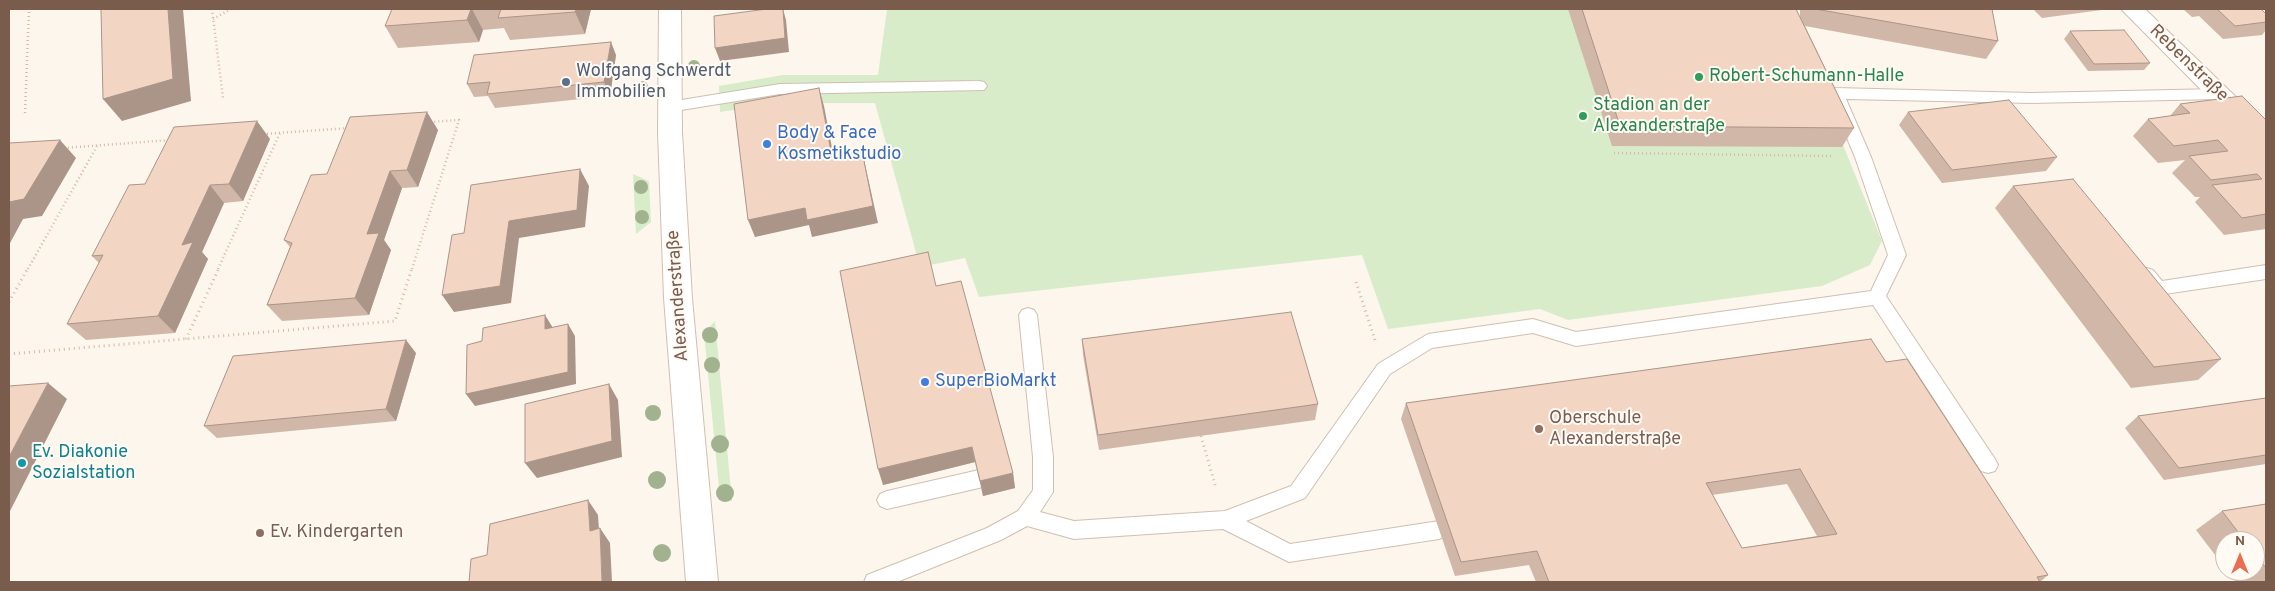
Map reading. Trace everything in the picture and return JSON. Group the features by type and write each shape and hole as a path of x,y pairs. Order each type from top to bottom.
{"street":[{"name":"Alexanderstraße","path":"670,9 669,107 678,298 702,582"},
{"name":"Rebenstraße","path":"2132,9 2266,140"}],"lane":[{"path":"669,107 780,89 979,86"},
{"path":"1877,297 1897,255 1863,157 1836,93 2031,98 2219,94"},
{"path":"2139,266 2158,288 2266,272"},
{"path":"1026,517 1074,530 1225,520 1298,492 1384,369 1428,341 1533,326 1576,338 1877,297"},
{"path":"1877,297 1988,465"},
{"path":"874,582 994,534 1026,517 1044,492 1044,457 1028,314"},
{"path":"887,500 979,479"},
{"path":"1225,520 1289,553 1439,530"}],"path":[{"path":"25,113 29,9"},
{"path":"212,9 223,98"},
{"path":"213,19 232,9"},
{"path":"9,354 395,321 459,120 429,122"},
{"path":"261,134 350,128"},
{"path":"186,338 280,133"},
{"path":"58,148 174,140"},
{"path":"9,302 98,146"},
{"path":"1614,153 1863,157"},
{"path":"1356,282 1384,369"},
{"path":"1201,436 1225,520"}],"green space":[{"path":"887,9 1788,9 1882,241 1870,265 1822,286 1568,320 1540,309 1388,329 1362,255 979,297 965,258 920,267 875,103 781,103 720,112 719,86 783,75 878,75"},
{"path":"633,174 649,181 651,222 636,234"},
{"path":"715,321 732,501 724,502 720,498 704,333"}],"building":[{"path":"101,9 168,9 173,79 103,99"},
{"path":"392,9 471,9 467,20 385,26"},
{"path":"501,9 576,9 575,12 498,18"},
{"path":"767,9 783,9 785,38 715,48 714,16"},
{"name":"Robert-Schumann-Halle","path":"1582,9 1796,9 1854,128 1620,126"},
{"path":"1815,9 1992,9 1998,41"},
{"path":"2217,9 2261,9 2266,14 2266,22 2235,26"},
{"path":"2124,30 2150,63 2094,64 2070,31"},
{"path":"611,42 604,82 487,94 490,82 467,84 474,55"},
{"path":"819,88 832,157 862,151 873,206 807,220 805,208 748,220 734,104"},
{"path":"2242,96 2266,120 2266,214 2242,218 2212,185 2262,179 2257,174 2211,180 2189,156 2228,151 2218,140 2174,146 2148,119 2190,113 2180,104"},
{"path":"2009,100 2057,157 1952,170 1908,112"},
{"path":"427,112 407,170 390,171 367,234 379,233 355,298 267,305 292,243 284,240 311,175 327,174 350,117"},
{"path":"257,121 229,184 210,185 182,245 193,242 158,316 67,324 103,255 92,256 129,185 145,184 174,127"},
{"path":"60,140 24,199 9,202 9,143"},
{"path":"580,169 577,210 509,221 500,286 442,295 452,235 464,233 471,185"},
{"path":"2073,179 2221,359 2154,367 2013,186"},
{"name":"SuperBioMarkt","path":"928,252 936,286 961,281 1013,473 980,481 972,447 878,469 840,271"},
{"path":"1291,312 1318,404 1098,435 1082,339"},
{"path":"545,315 545,329 568,324 568,372 466,394 467,345 482,341 483,328"},
{"path":"1871,339 1886,362 1907,359 2048,575 2037,577 2040,582 1549,582 1537,551 1461,562 1406,403","holes":["1800,469 1837,534 1742,548 1706,483"]},
{"path":"406,340 386,409 204,426 233,356"},
{"path":"48,383 9,457 9,386"},
{"path":"609,384 612,441 525,463 525,404"},
{"path":"2266,398 2266,455 2179,468 2138,416"},
{"path":"588,500 590,531 600,528 602,582 469,582 471,559 487,555 490,524"},
{"path":"2266,504 2266,568 2265,531 2237,531 2222,511"}],"place":[{"name":"Robert-Schumann-Halle","path":"1699,77"},
{"name":"Wolfgang Schwerdt Immobilien","path":"566,82"},
{"name":"Stadion an der Alexanderstraße","path":"1583,116"},
{"name":"Body & Face Kosmetikstudio","path":"767,144"},
{"name":"SuperBioMarkt","path":"925,382"},
{"name":"Oberschule Alexanderstraße","path":"1539,429"},
{"name":"Ev. Diakonie Sozialstation","path":"22,463"},
{"name":"Ev. Kindergarten","path":"260,533"}]}
